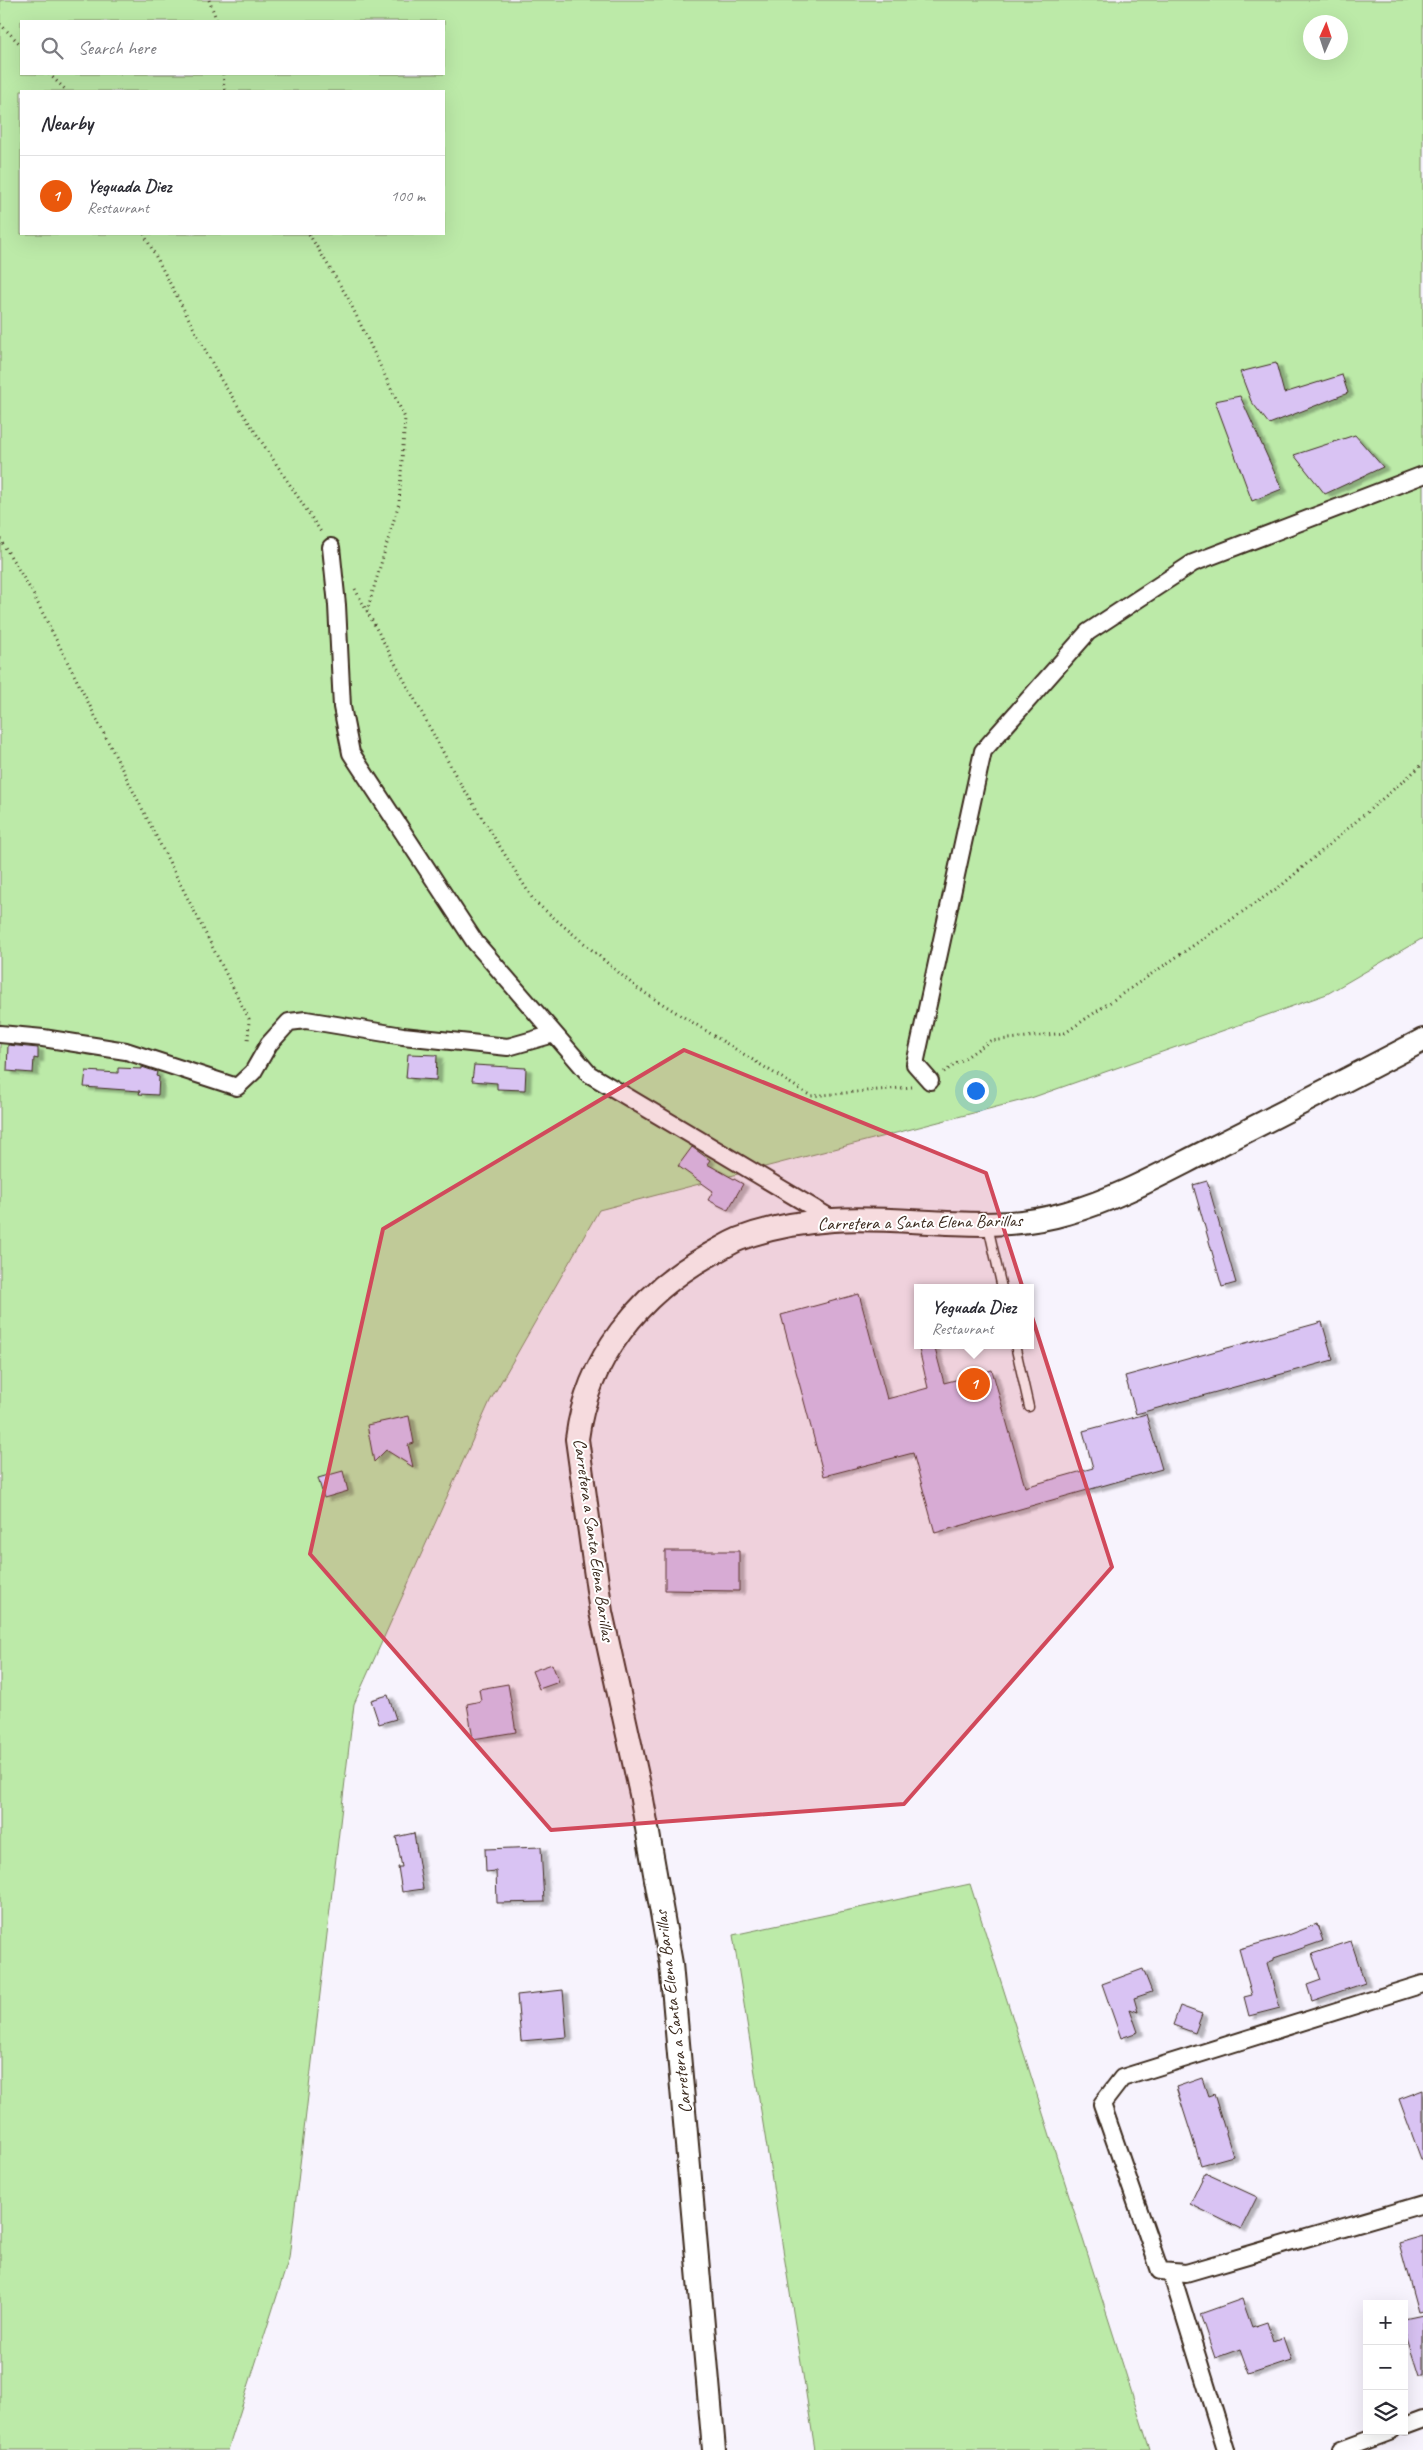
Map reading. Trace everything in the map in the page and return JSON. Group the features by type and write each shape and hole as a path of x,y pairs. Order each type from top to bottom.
{"main road":[{"name":"Carretera a Santa Elena Barillas","path":"714,2450 671,1964 641,1794 601,1612 577,1439 580,1411 594,1377 620,1331 647,1299 683,1270 738,1239 783,1227 834,1220 987,1224 1028,1221 1066,1214 1112,1198 1304,1103 1423,1040"}],"street":[{"path":"930,1081 915,1064 983,751 1088,632 1192,563 1423,475"},
{"path":"331,547 337,605 342,707 351,753 475,942 589,1074 834,1220"},
{"path":"0,1034 43,1038 126,1051 237,1087 253,1072 269,1044 289,1022 306,1020 403,1036 508,1047 554,1034"},
{"path":"1423,1984 1122,2078 1102,2104 1160,2271 1186,2273 1423,2204"},
{"path":"1171,2272 1226,2450"},
{"path":"1408,2426 1423,2420"},
{"path":"1342,2450 1376,2444 1387,2435"}],"lane":[{"path":"987,1224 1001,1284"},
{"path":"1015,1349 1029,1407"}],"path":[{"path":"209,0 217,20"},
{"path":"0,24 20,45"},
{"path":"50,75 66,90"},
{"path":"223,75 225,90"},
{"path":"145,235 221,380 331,547"},
{"path":"310,235 348,298 405,418 399,503 367,612"},
{"path":"0,539 31,590 249,1019 246,1078"},
{"path":"350,580 458,778 534,901 636,988 811,1096 923,1086 990,1041 1065,1033 1282,885 1423,764"}],"highlighted area":[{"path":"684,1050 986,1173 1112,1567 904,1804 551,1830 310,1554 383,1229"}],"green space":[{"path":"0,0 1423,0 1423,938 1327,994 1031,1098 599,1210 490,1401 354,1704 289,2258 228,2450 0,2450"},
{"path":"970,1884 1150,2450 815,2450 733,1935"}],"building":[{"path":"1276,363 1284,393 1342,375 1348,393 1269,424 1251,401 1240,372"},
{"path":"1240,396 1282,489 1252,501 1215,401"},
{"path":"1355,435 1383,467 1325,494 1294,455"},
{"path":"8,1045 38,1048 38,1059 34,1058 33,1073 7,1071"},
{"path":"408,1054 437,1055 436,1080 406,1078"},
{"path":"474,1065 526,1068 525,1090 497,1089 497,1083 472,1081"},
{"path":"142,1067 157,1072 156,1076 159,1077 158,1095 139,1094 140,1091 84,1087 86,1071 118,1073 118,1068 142,1069"},
{"path":"692,1147 710,1160 707,1164 743,1184 728,1210 708,1200 713,1191 678,1166"},
{"path":"1207,1181 1236,1283 1222,1287 1193,1185"},
{"path":"859,1294 887,1399 928,1388 919,1349 935,1349 944,1383 992,1370 1025,1487 1093,1468 1083,1431 1146,1414 1162,1469 935,1533 913,1453 824,1476 781,1315"},
{"path":"1322,1322 1333,1360 1136,1414 1125,1376"},
{"path":"409,1416 414,1443 408,1445 413,1467 386,1450 374,1462 367,1425"},
{"path":"343,1471 348,1491 324,1498 318,1478"},
{"path":"665,1551 739,1551 739,1591 665,1590"},
{"path":"552,1664 559,1682 539,1689 532,1671"},
{"path":"508,1684 516,1732 473,1739 467,1704 481,1701 479,1689"},
{"path":"388,1695 396,1719 379,1724 371,1700"},
{"path":"414,1833 423,1889 402,1892 398,1867 402,1867 396,1837"},
{"path":"541,1847 544,1902 497,1903 496,1871 486,1872 485,1849"},
{"path":"1317,1924 1323,1941 1274,1958 1274,1960 1267,1963 1280,2008 1249,2016 1244,1997 1252,1995 1239,1949 1286,1936"},
{"path":"1351,1941 1365,1983 1312,2001 1307,1985 1321,1980 1312,1954"},
{"path":"1143,1969 1152,1992 1134,1998 1138,2012 1130,2009 1138,2032 1121,2038 1102,1984"},
{"path":"563,1990 567,2037 521,2041 517,1995"},
{"path":"1180,2006 1202,2014 1195,2033 1173,2025"},
{"path":"1202,2078 1208,2096 1214,2094 1233,2156 1201,2165 1176,2087"},
{"path":"1423,2090 1423,2159 1421,2159 1399,2099"},
{"path":"1205,2173 1257,2197 1241,2229 1190,2204"},
{"path":"1423,2236 1423,2311 1418,2312 1399,2243"},
{"path":"1242,2299 1252,2327 1267,2322 1273,2341 1283,2337 1291,2360 1249,2374 1240,2349 1215,2358 1200,2314"},
{"path":"1423,2315 1423,2376 1419,2376 1408,2342 1408,2318"}],"place":[{"name":"Yeguada Diez","path":"974,1384"}]}
